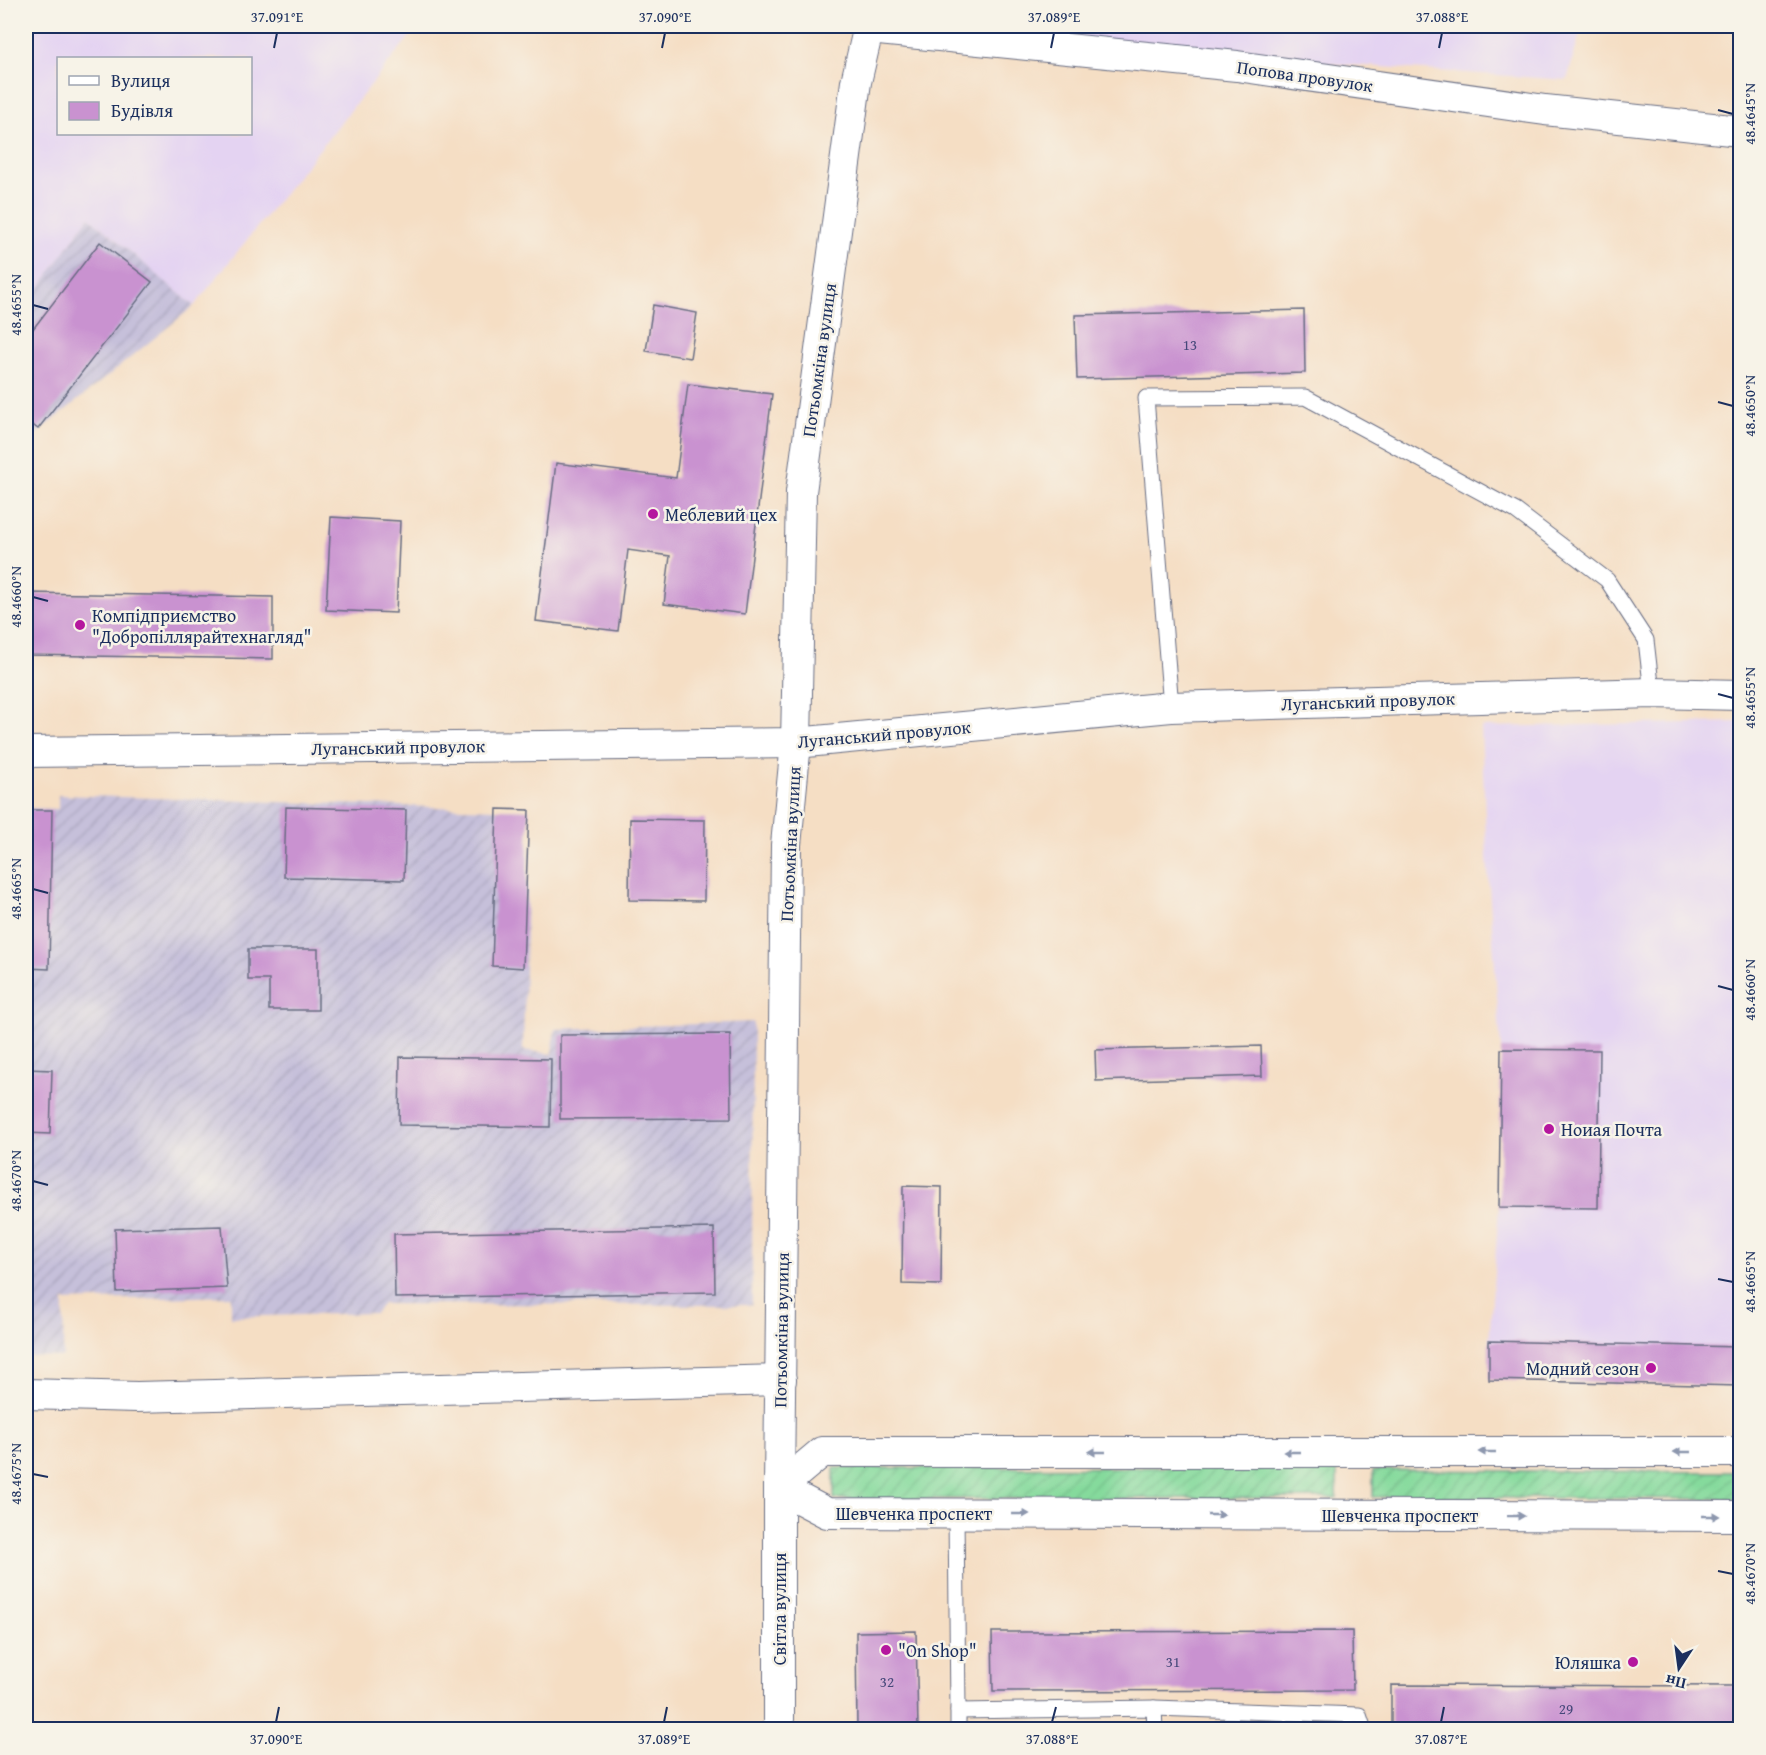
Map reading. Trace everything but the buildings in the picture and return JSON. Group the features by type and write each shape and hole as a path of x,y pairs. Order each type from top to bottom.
{"street":[{"name":"Попова провулок","path":"869,27 1237,66 1545,110 1740,131"},
{"name":"Потьомкіна вулиця","path":"779,1488 786,845 796,743 801,492 856,82 869,27"},
{"name":"Луганський провулок","path":"26,752 796,743 1171,707 1652,693 1740,695"},
{"path":"26,1394 137,1396 781,1380"},
{"path":"779,1488 822,1452 1740,1452"},
{"name":"Шевченка проспект","path":"779,1488 827,1513 1740,1516"},
{"name":"Світла вулиця","path":"779,1488 779,1730"}],"lane":[{"path":"1171,707 1146,398 1305,398 1516,511 1607,580 1646,640 1652,693"},
{"path":"956,1514 958,1730"},
{"path":"958,1711 1154,1708 1359,1715 1364,1730"},
{"path":"1154,1708 1155,1730"}],"shaded area":[{"path":"26,26 418,26 194,306 89,217 26,307"},
{"path":"919,26 1582,26 1567,80 1238,57"},
{"path":"89,217 194,306 26,442 26,307"},
{"path":"1740,722 1740,1347 1489,1341 1499,1207 1501,1049 1487,858 1481,727"},
{"path":"58,795 529,810 523,1050 552,1054 555,1029 753,1022 752,1305 383,1304 375,1313 231,1317 231,1296 64,1301 63,1357 26,1356 26,808 58,809"}],"green space":[{"path":"1337,1467 1337,1498 834,1499 834,1468"},
{"path":"1373,1470 1740,1472 1740,1499 1373,1497"}],"place":[{"name":"Меблевий цех","path":"653,514"},
{"name":"Компідприємство \"Добропіллярайтехнагляд\"","path":"80,625"},
{"name":"Ноиая Почта","path":"1549,1129"},
{"name":"Модний сезон","path":"1651,1368"},
{"name":"\"On Shop\"","path":"886,1650"},
{"name":"Юляшка","path":"1633,1662"}]}
